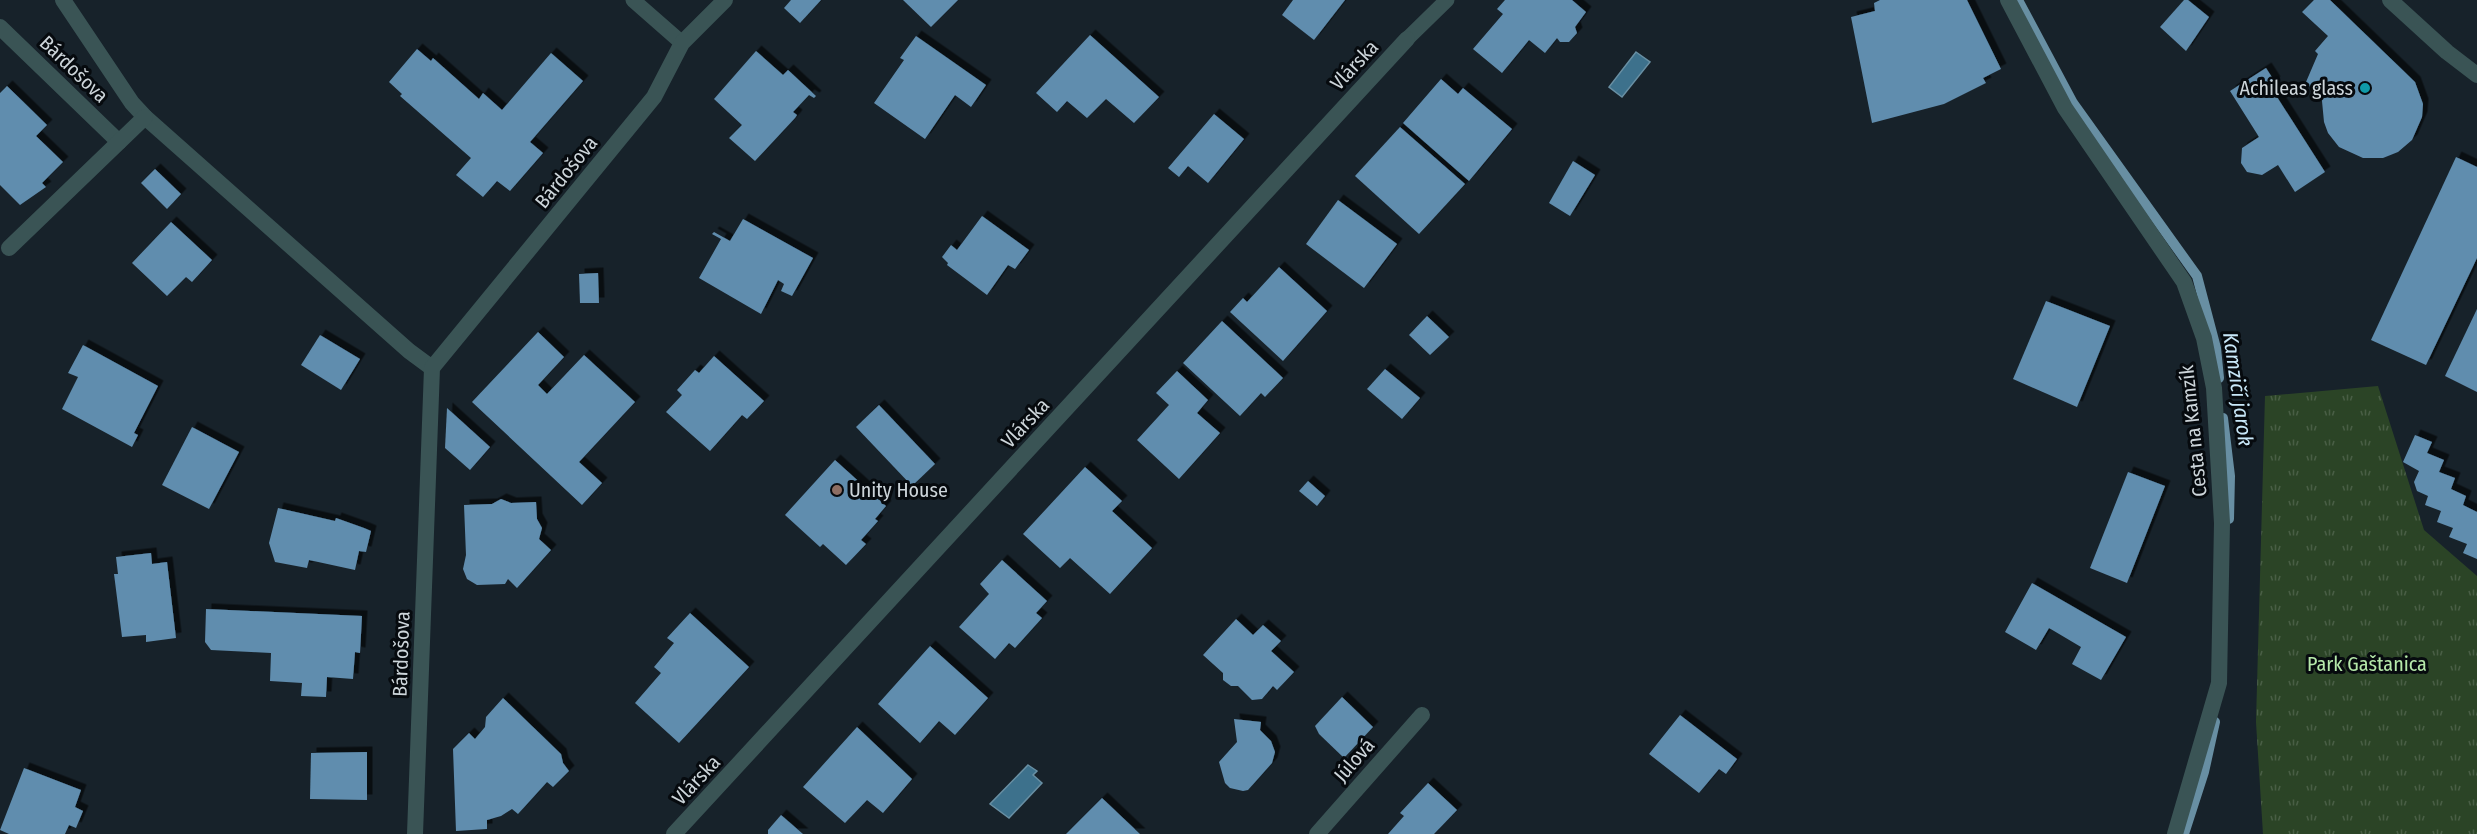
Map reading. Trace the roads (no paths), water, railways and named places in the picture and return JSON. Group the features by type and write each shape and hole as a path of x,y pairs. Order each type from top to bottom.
{"street":[{"name":"Bárdošova","path":"63,0 132,103 145,117 409,351 432,368"},
{"name":"Bárdošova","path":"415,834 432,368 654,97 682,43 725,0"},
{"name":"Cesta na Kamzík","path":"2008,0 2065,108 2184,282 2201,328 2212,378 2222,523 2219,683 2175,834"},
{"path":"2390,0 2477,75"},
{"name":"Bárdošova","path":"0,27 119,142"},
{"name":"Vlárska","path":"674,834 1407,39"},
{"path":"9,248 145,117"},
{"name":"Júlová","path":"1317,834 1422,715"}],"lane":[{"path":"633,0 682,43"},
{"path":"1407,39 1447,0"}],"water":[{"path":"1636,52 1650,62 1622,97 1609,87"},
{"path":"1028,765 1037,771 1033,775 1042,783 1009,818 990,804"}],"waterway":[{"name":"Kamzičí jarok","path":"2018,0 2073,103 2197,276 2216,348 2219,378"},
{"name":"Kamzičí jarok","path":"2223,418 2230,476 2229,519"},
{"name":"Kamzičí jarok","path":"2184,834 2204,772 2215,722"}],"place":[{"name":"Achileas glass","path":"2365,88"},
{"name":"Unity House","path":"837,490"}],"park label":[{"name":"Park Gaštanica","path":"2367,664"}]}
